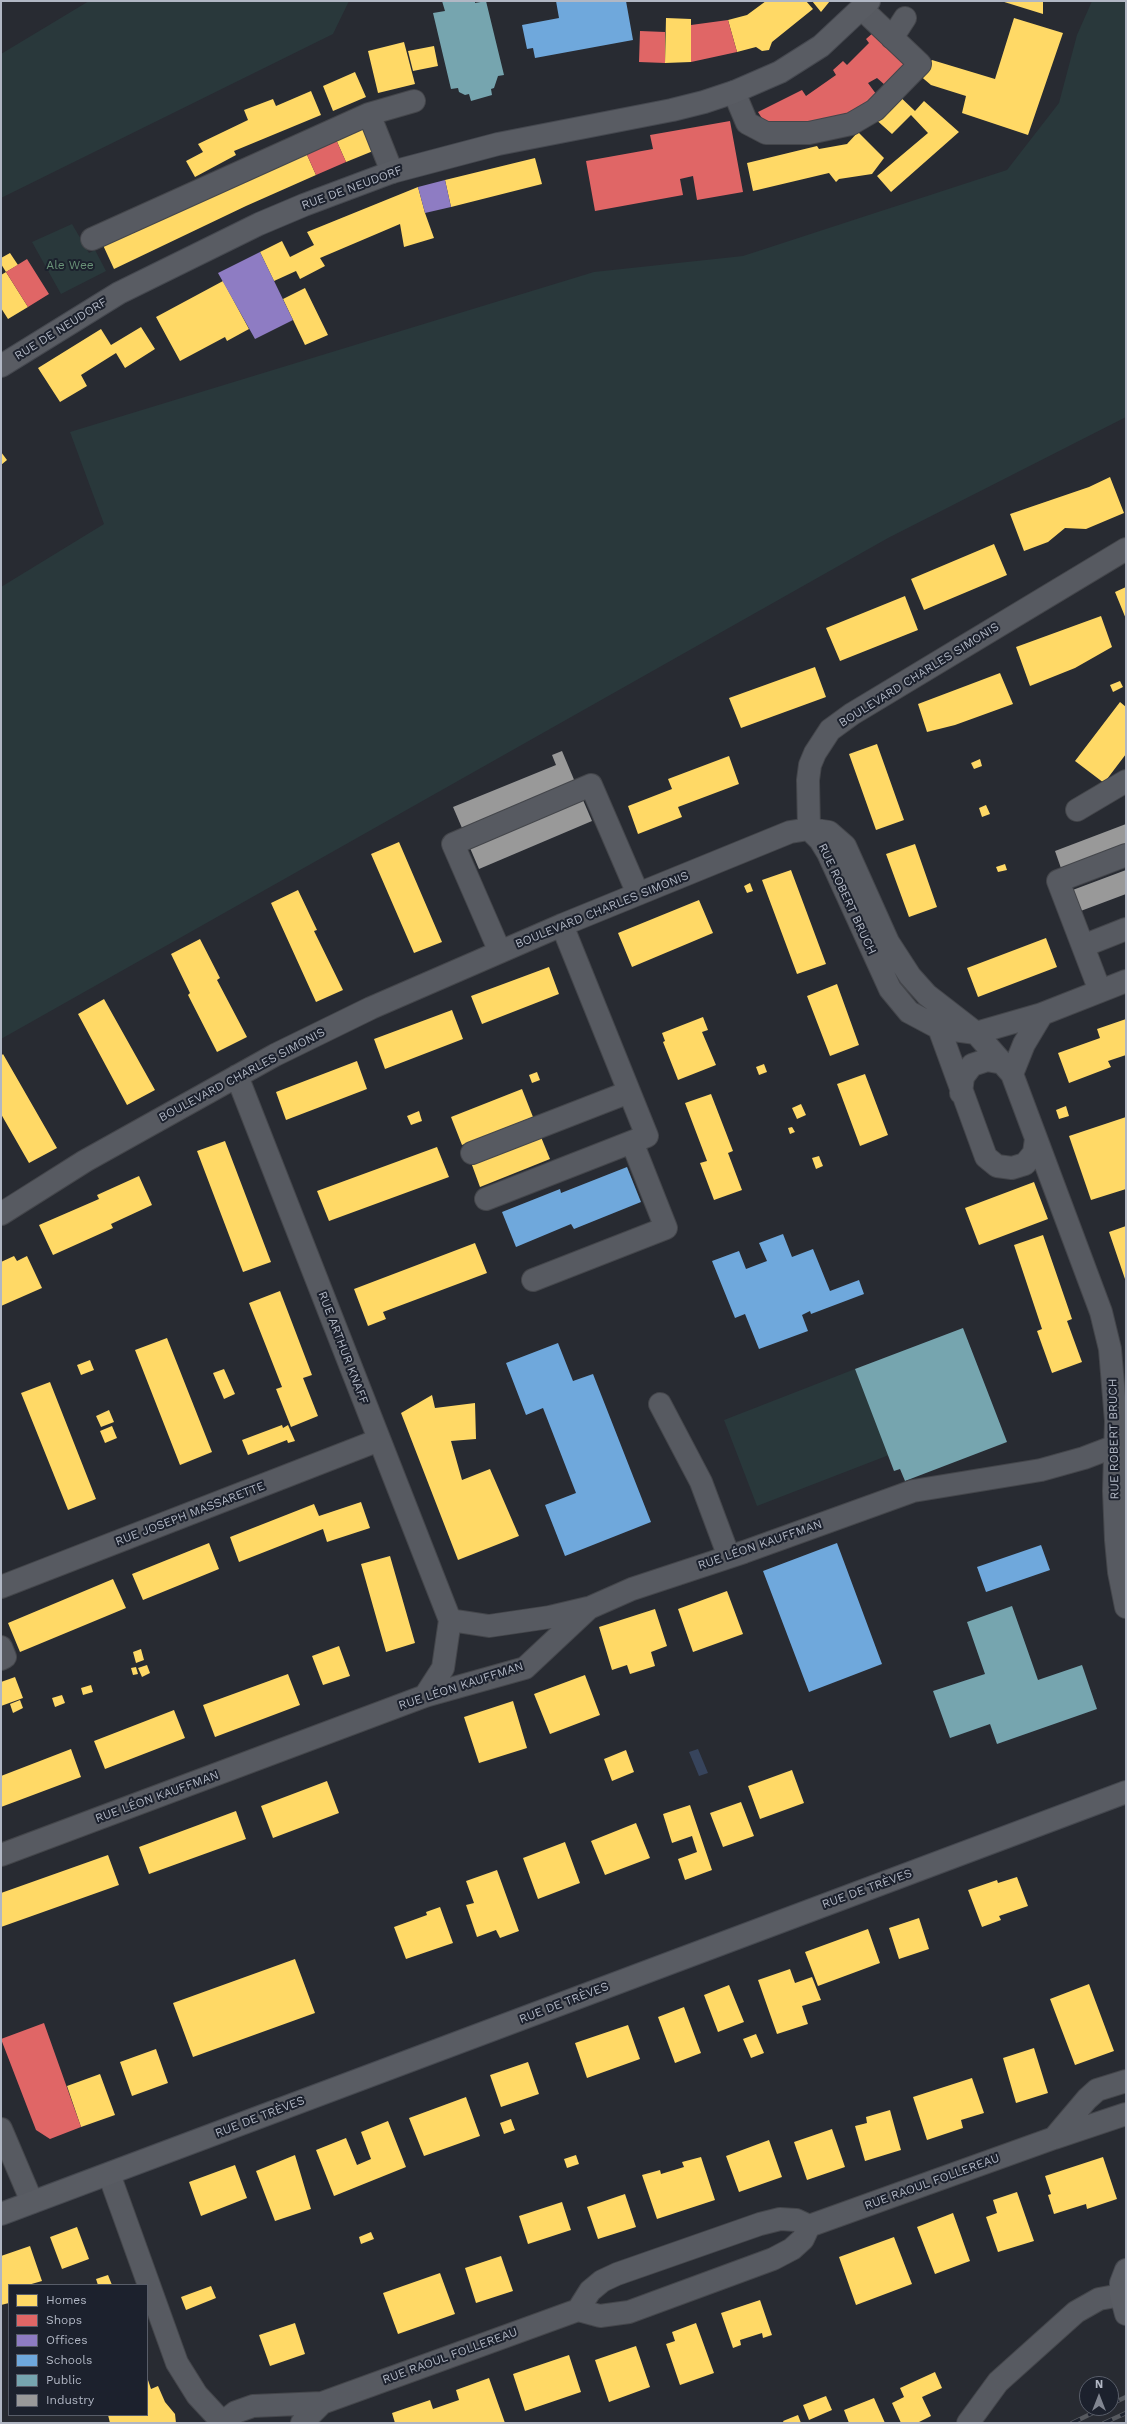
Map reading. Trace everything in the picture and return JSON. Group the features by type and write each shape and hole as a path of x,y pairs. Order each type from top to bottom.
{"main road":[{"name":"RUE DE NEUDORF","path":"1,366 119,293 177,263 259,224 392,172 503,143 704,102 734,92 780,72 821,46 865,5"},
{"name":"RUE DE TRÈVES","path":"1,2214 1126,1792"},
{"path":"1123,2305 1121,2283 1126,2270"}],"street":[{"name":"RUE DE NEUDORF","path":"734,92 747,123 766,133 809,133 851,124 875,110 920,64 892,38 865,5"},
{"path":"892,38 905,18"},
{"path":"92,239 369,114 414,101"},
{"path":"369,114 392,172"},
{"name":"BOULEVARD CHARLES SIMONIS","path":"1,1214 85,1161 236,1076 275,1055 371,1008 562,925 790,832 808,829 808,780 810,765 815,753 830,730 852,714 1126,549"},
{"path":"1077,810 1126,781"},
{"path":"500,952 454,844 591,785 638,894"},
{"name":"RUE ROBERT BRUCH","path":"808,829 820,840 828,853 890,989 909,1012 939,1028 976,1033"},
{"name":"RUE ROBERT BRUCH","path":"808,829 829,832 846,846 896,957 927,996 976,1033 1008,1068 1101,1312 1110,1349 1120,1444 1116,1540 1119,1572 1126,1607"},
{"path":"1100,991 1058,881 1126,855"},
{"path":"533,1280 666,1228 640,1139 629,1092 562,925"},
{"path":"1083,946 1126,929"},
{"path":"976,1033 1042,1014 1126,981"},
{"path":"961,1093 963,1078 972,1065 987,1060 1008,1068 1042,1014"},
{"path":"939,1028 961,1093 986,1157 997,1166 1012,1168 1024,1164 1034,1153 1036,1139"},
{"name":"RUE ARTHUR KNAFF","path":"236,1076 450,1620"},
{"path":"472,1153 629,1092"},
{"path":"486,1199 640,1139"},
{"path":"660,1404 701,1482 729,1557"},
{"name":"RUE JOSEPH MASSARETTE","path":"1,1587 379,1440"},
{"name":"RUE LÉON KAUFFMAN","path":"1,1855 425,1696 525,1668 589,1608 632,1590 913,1491 1041,1470 1120,1444"},
{"path":"425,1696 442,1668 450,1620 489,1626 550,1617 589,1608"},
{"path":"1,1647 5,1657 1,1659"},
{"path":"1054,2138 1087,2099 1097,2090 1126,2081"},
{"name":"RUE RAOUL FOLLEREAU","path":"809,2226 1054,2138 1126,2114"},
{"path":"1,2129 32,2202"},
{"path":"109,2174 177,2363 197,2395 223,2423"},
{"path":"780,2219 796,2220 809,2226 803,2239 792,2249 773,2259 629,2312 600,2316 578,2310 590,2291 602,2281 617,2274 760,2224 780,2219"},
{"path":"968,2423 998,2382 1076,2312 1099,2299 1123,2305"},
{"name":"RUE RAOUL FOLLEREAU","path":"223,2423 236,2412 253,2406 322,2403 578,2310"},
{"name":"RUE RAOUL FOLLEREAU","path":"302,2423 322,2403"}],"green space":[{"path":"89,1 349,1 333,34 1,198 1,54"},
{"path":"1092,1 1126,1 1126,417 888,538 1,1039 1,587 104,524 70,432 594,272 743,256 1007,170 1059,103 1077,35"},
{"name":"Ale Wee","path":"72,224 89,253 95,250 106,271 61,294 32,242"},
{"path":"855,1369 889,1455 757,1506 724,1420"}],"water":[{"path":"698,1749 708,1773 699,1776 689,1752"}],"building: Homes":[{"path":"766,1 806,1 813,9 772,42 769,50 762,51 756,47 737,52 728,20 747,15"},
{"path":"812,1 830,1 821,12"},
{"path":"1001,1 1043,1 1043,14"},
{"path":"666,18 691,19 691,62 665,63"},
{"path":"1014,18 1063,33 1028,135 962,113 966,96 931,85 918,74 932,60 995,79"},
{"path":"404,42 415,84 378,93 368,51"},
{"path":"434,46 438,66 413,71 408,51"},
{"path":"355,72 366,97 333,111 323,86"},
{"path":"311,91 321,115 234,151 236,155 195,177 186,161 203,152 198,144 248,120 244,110 273,99 276,106"},
{"path":"896,93 915,111 924,101 959,132 891,192 877,176 928,133 911,115 892,134 873,117"},
{"path":"367,121 378,149 346,162 334,135"},
{"path":"858,132 884,158 872,174 839,179 836,182 829,173 753,191 747,163 817,146 819,149 847,144"},
{"path":"304,148 316,175 246,206 114,269 102,243"},
{"path":"535,158 542,184 451,207 445,180"},
{"path":"418,187 434,238 404,247 400,224 320,258 325,266 300,279 296,271 274,281 260,252 282,241 290,257 314,245 307,232"},
{"path":"10,253 18,265 6,272 1,264 1,258"},
{"path":"6,272 28,307 8,319 1,308 1,275"},
{"path":"223,281 249,329 227,341 225,337 180,361 156,317"},
{"path":"305,288 328,335 305,345 283,299"},
{"path":"141,327 155,349 125,368 116,353 81,375 87,386 60,402 38,368 101,329 111,345"},
{"path":"1,452 7,460 1,465"},
{"path":"1110,477 1124,513 1086,529 1065,528 1048,542 1024,551 1010,514 1089,487"},
{"path":"994,544 1007,575 924,610 911,579"},
{"path":"1126,587 1126,619 1115,592"},
{"path":"905,596 918,630 840,661 826,628"},
{"path":"1101,616 1112,647 1075,668 1030,686 1016,647"},
{"path":"815,667 826,697 741,728 729,698"},
{"path":"1000,673 1013,704 955,725 927,732 918,704"},
{"path":"1120,681 1123,687 1113,692 1110,685"},
{"path":"1120,702 1126,707 1126,754 1104,783 1075,761"},
{"path":"877,744 904,820 876,830 849,754"},
{"path":"729,756 739,784 678,807 682,817 638,834 628,806 672,789 668,779"},
{"path":"980,759 982,766 974,769 971,763"},
{"path":"986,805 990,814 982,817 979,808"},
{"path":"399,842 442,942 414,953 371,854"},
{"path":"915,844 937,907 909,917 886,854"},
{"path":"1005,864 1007,870 998,872 996,867"},
{"path":"791,870 826,964 797,974 762,880"},
{"path":"750,883 753,891 747,893 744,886"},
{"path":"298,890 317,930 314,931 343,990 316,1002 271,903"},
{"path":"699,900 713,933 632,967 618,933"},
{"path":"1046,938 1057,967 978,997 967,968"},
{"path":"200,939 220,978 217,980 247,1037 217,1052 188,995 190,993 171,954"},
{"path":"549,967 559,994 482,1024 471,996"},
{"path":"837,984 859,1045 830,1056 807,996"},
{"path":"104,999 155,1090 127,1105 78,1014"},
{"path":"452,1010 463,1039 385,1069 374,1039"},
{"path":"703,1017 708,1030 702,1032 716,1065 678,1080 663,1042 665,1041 662,1033"},
{"path":"1126,1019 1126,1055 1108,1061 1111,1067 1069,1083 1058,1053 1100,1038 1097,1029"},
{"path":"3,1054 57,1148 29,1163 1,1114 1,1056"},
{"path":"357,1061 367,1089 286,1120 276,1092"},
{"path":"764,1064 767,1072 759,1075 756,1067"},
{"path":"537,1072 540,1080 532,1083 529,1075"},
{"path":"865,1074 888,1135 860,1146 837,1084"},
{"path":"522,1089 533,1117 462,1145 451,1117"},
{"path":"711,1094 733,1151 728,1153 742,1190 714,1200 700,1163 707,1161 685,1103"},
{"path":"801,1104 806,1115 797,1119 792,1108"},
{"path":"1066,1106 1069,1116 1059,1119 1056,1110"},
{"path":"419,1111 422,1121 411,1125 407,1116"},
{"path":"1126,1117 1126,1189 1091,1200 1069,1136"},
{"path":"792,1127 795,1132 790,1134 788,1128"},
{"path":"541,1137 550,1159 480,1187 472,1165"},
{"path":"225,1141 271,1262 243,1272 197,1151"},
{"path":"437,1147 449,1177 329,1221 317,1191"},
{"path":"819,1156 823,1166 816,1169 812,1158"},
{"path":"139,1176 152,1205 111,1224 113,1228 53,1255 39,1225 99,1199 97,1195"},
{"path":"1034,1182 1048,1219 979,1245 965,1208"},
{"path":"1126,1226 1126,1282 1109,1232"},
{"path":"1043,1235 1072,1319 1067,1321 1082,1362 1052,1373 1037,1331 1042,1329 1014,1245"},
{"path":"475,1243 487,1273 383,1312 386,1319 368,1326 354,1289"},
{"path":"14,1256 17,1261 27,1256 42,1288 1,1306 1,1262"},
{"path":"280,1291 312,1375 303,1378 318,1416 291,1427 276,1389 282,1387 249,1303"},
{"path":"167,1338 212,1452 180,1465 135,1350"},
{"path":"90,1360 94,1370 81,1375 77,1365"},
{"path":"224,1369 235,1394 224,1399 213,1373"},
{"path":"50,1382 96,1499 68,1510 21,1393"},
{"path":"432,1395 435,1408 475,1403 476,1439 451,1441 462,1480 490,1469 519,1536 458,1560 401,1413"},
{"path":"109,1410 114,1422 101,1427 96,1416"},
{"path":"282,1425 283,1428 288,1425 295,1441 288,1443 287,1440 248,1455 242,1440"},
{"path":"112,1426 117,1438 105,1443 100,1431"},
{"path":"361,1502 370,1528 327,1542 323,1529 239,1562 230,1537 314,1504 319,1516"},
{"path":"209,1543 219,1569 143,1600 132,1574"},
{"path":"390,1556 415,1643 386,1652 361,1564"},
{"path":"113,1579 126,1608 20,1652 8,1623"},
{"path":"727,1591 743,1634 693,1652 678,1609"},
{"path":"655,1609 667,1646 651,1652 655,1666 630,1674 627,1665 612,1670 599,1627"},
{"path":"339,1646 350,1676 323,1685 312,1656"},
{"path":"141,1649 144,1660 136,1663 133,1652"},
{"path":"147,1665 150,1673 142,1677 138,1668"},
{"path":"136,1667 138,1674 133,1675 131,1668"},
{"path":"288,1674 300,1705 215,1737 203,1705"},
{"path":"585,1675 600,1715 550,1734 534,1694"},
{"path":"15,1677 23,1698 1,1706 1,1682"},
{"path":"91,1685 93,1692 83,1695 81,1688"},
{"path":"62,1695 65,1703 55,1707 52,1698"},
{"path":"20,1700 23,1708 13,1713 10,1704"},
{"path":"513,1701 527,1748 479,1763 464,1717"},
{"path":"174,1710 185,1738 105,1769 94,1741"},
{"path":"71,1749 81,1777 1,1807 1,1776"},
{"path":"626,1750 634,1772 612,1781 604,1759"},
{"path":"792,1770 804,1803 760,1819 748,1786"},
{"path":"327,1781 339,1813 273,1838 261,1806"},
{"path":"741,1802 754,1836 723,1847 710,1813"},
{"path":"690,1805 712,1870 685,1880 678,1859 697,1852 692,1836 672,1843 663,1814"},
{"path":"236,1811 246,1839 149,1874 139,1847"},
{"path":"636,1823 650,1858 605,1875 591,1841"},
{"path":"565,1842 580,1883 538,1899 523,1858"},
{"path":"108,1855 119,1885 1,1927 1,1893"},
{"path":"497,1870 519,1931 500,1938 496,1930 477,1937 466,1905 474,1903 466,1881"},
{"path":"1017,1877 1028,1906 999,1916 1001,1920 982,1927 968,1890 997,1880 998,1883"},
{"path":"440,1907 453,1943 406,1959 394,1927 427,1915 426,1912"},
{"path":"919,1918 929,1949 899,1959 889,1928"},
{"path":"868,1929 880,1963 818,1986 805,1952"},
{"path":"295,1959 315,2013 193,2057 173,2003"},
{"path":"790,1969 795,1983 812,1977 821,2000 802,2006 808,2024 777,2034 758,1980"},
{"path":"1089,1984 1114,2051 1075,2065 1050,1999"},
{"path":"729,1985 744,2022 718,2032 704,1995"},
{"path":"684,2007 701,2053 675,2063 658,2017"},
{"path":"628,2025 640,2059 587,2078 575,2043"},
{"path":"756,2034 764,2053 751,2058 743,2039"},
{"path":"1034,2048 1048,2093 1016,2103 1003,2058"},
{"path":"156,2049 168,2083 132,2096 120,2062"},
{"path":"528,2062 539,2094 501,2107 490,2075"},
{"path":"100,2074 115,2115 81,2127 67,2086"},
{"path":"972,2078 984,2113 961,2120 963,2128 927,2140 913,2097"},
{"path":"466,2097 480,2136 424,2156 409,2118"},
{"path":"890,2110 901,2150 865,2161 855,2126 867,2123 866,2117"},
{"path":"511,2119 515,2130 504,2134 500,2123"},
{"path":"388,2121 406,2167 334,2196 316,2150 346,2138 357,2165 371,2159 361,2132"},
{"path":"832,2129 845,2167 807,2180 794,2142"},
{"path":"769,2140 782,2177 739,2192 726,2156"},
{"path":"295,2155 311,2209 275,2221 256,2171"},
{"path":"576,2155 579,2164 567,2168 564,2159"},
{"path":"701,2157 715,2200 657,2219 642,2175 660,2170 661,2174 684,2167 682,2162"},
{"path":"1103,2157 1117,2199 1087,2209 1086,2204 1054,2214 1048,2195 1051,2194 1045,2176"},
{"path":"235,2165 247,2198 201,2216 189,2182"},
{"path":"1017,2192 1034,2241 998,2252 986,2217 997,2213 993,2200"},
{"path":"625,2194 636,2227 598,2239 587,2207"},
{"path":"562,2202 571,2230 528,2244 519,2216"},
{"path":"953,2213 970,2261 935,2274 917,2227"},
{"path":"77,2227 89,2259 62,2269 50,2237"},
{"path":"371,2232 374,2239 361,2244 359,2237"},
{"path":"894,2237 912,2284 856,2305 839,2257"},
{"path":"30,2246 42,2281 32,2284 8,2284 8,2303 1,2305 1,2256"},
{"path":"501,2256 513,2291 476,2303 465,2268"},
{"path":"440,2273 455,2314 398,2334 383,2293"},
{"path":"108,2275 112,2284 98,2284 96,2279"},
{"path":"211,2286 216,2298 186,2310 181,2297"},
{"path":"760,2300 772,2335 763,2338 762,2333 740,2340 741,2345 733,2348 721,2313"},
{"path":"295,2323 305,2354 270,2366 259,2335"},
{"path":"696,2323 714,2373 680,2385 666,2344 675,2341 672,2332"},
{"path":"636,2346 650,2387 609,2402 595,2360"},
{"path":"569,2355 581,2392 525,2411 513,2374"},
{"path":"935,2372 942,2388 922,2397 931,2416 917,2423 901,2423 892,2403 904,2397 900,2388"},
{"path":"489,2378 505,2423 395,2423 392,2413 430,2400 433,2409 459,2400 456,2390"},
{"path":"148,2380 151,2389 158,2386 165,2402 175,2414 176,2423 110,2423 108,2416 148,2416"},
{"path":"826,2396 832,2410 809,2420 803,2405"},
{"path":"874,2398 885,2423 849,2423 844,2410"},
{"path":"798,2415 801,2423 784,2423 783,2421"}],"building: Shops":[{"path":"728,20 737,52 691,62 691,25"},
{"path":"640,31 665,32 665,63 639,62"},
{"path":"874,32 908,62 885,85 877,78 868,83 879,98 849,117 768,128 758,112 802,90 806,96 836,75 833,70 843,61 847,65 869,43 866,39"},
{"path":"730,121 743,192 697,200 693,176 680,179 683,195 595,211 586,161 653,149 650,135"},
{"path":"334,135 346,162 316,175 304,148"},
{"path":"27,259 49,294 28,307 6,272"},
{"path":"44,2023 81,2127 50,2139 36,2130 1,2039"}],"building: Offices":[{"path":"445,180 451,207 425,213 418,187"},
{"path":"260,252 293,320 255,339 218,273"}],"building: Schools":[{"path":"556,1 626,1 633,40 535,58 533,48 527,49 522,25 559,18"},
{"path":"627,1167 641,1202 574,1229 571,1224 516,1247 502,1212 560,1189 561,1193"},
{"path":"783,1234 792,1257 813,1249 830,1291 859,1280 864,1294 811,1314 810,1311 802,1315 808,1331 759,1349 745,1314 735,1318 712,1261 739,1251 746,1269 767,1261 759,1243"},
{"path":"558,1343 573,1381 593,1374 651,1522 565,1556 545,1505 576,1493 543,1408 526,1415 506,1363"},
{"path":"837,1543 882,1664 809,1692 763,1571"},
{"path":"1041,1545 1050,1570 986,1592 977,1567"}],"building: Public":[{"path":"442,1 475,1 475,3 486,1 504,75 498,76 494,88 491,89 492,95 471,101 469,94 465,95 459,92 458,88 451,89 433,13 445,11"},
{"path":"963,1328 1007,1442 905,1481 900,1469 894,1471 855,1369"},
{"path":"1012,1606 1038,1680 1082,1665 1097,1709 997,1744 990,1724 950,1738 933,1691 985,1674 967,1622"}],"building: Industry":[{"path":"562,751 575,782 462,828 453,807 556,765 552,755"},
{"path":"583,800 592,821 479,869 470,848"},
{"path":"1126,824 1126,847 1062,871 1055,851"},
{"path":"1126,870 1126,894 1078,912 1070,891"}],"railway":[{"path":"1119,2400 1126,2397"},
{"path":"1104,2423 1126,2413"},
{"path":"1072,2423 1086,2416"}]}
